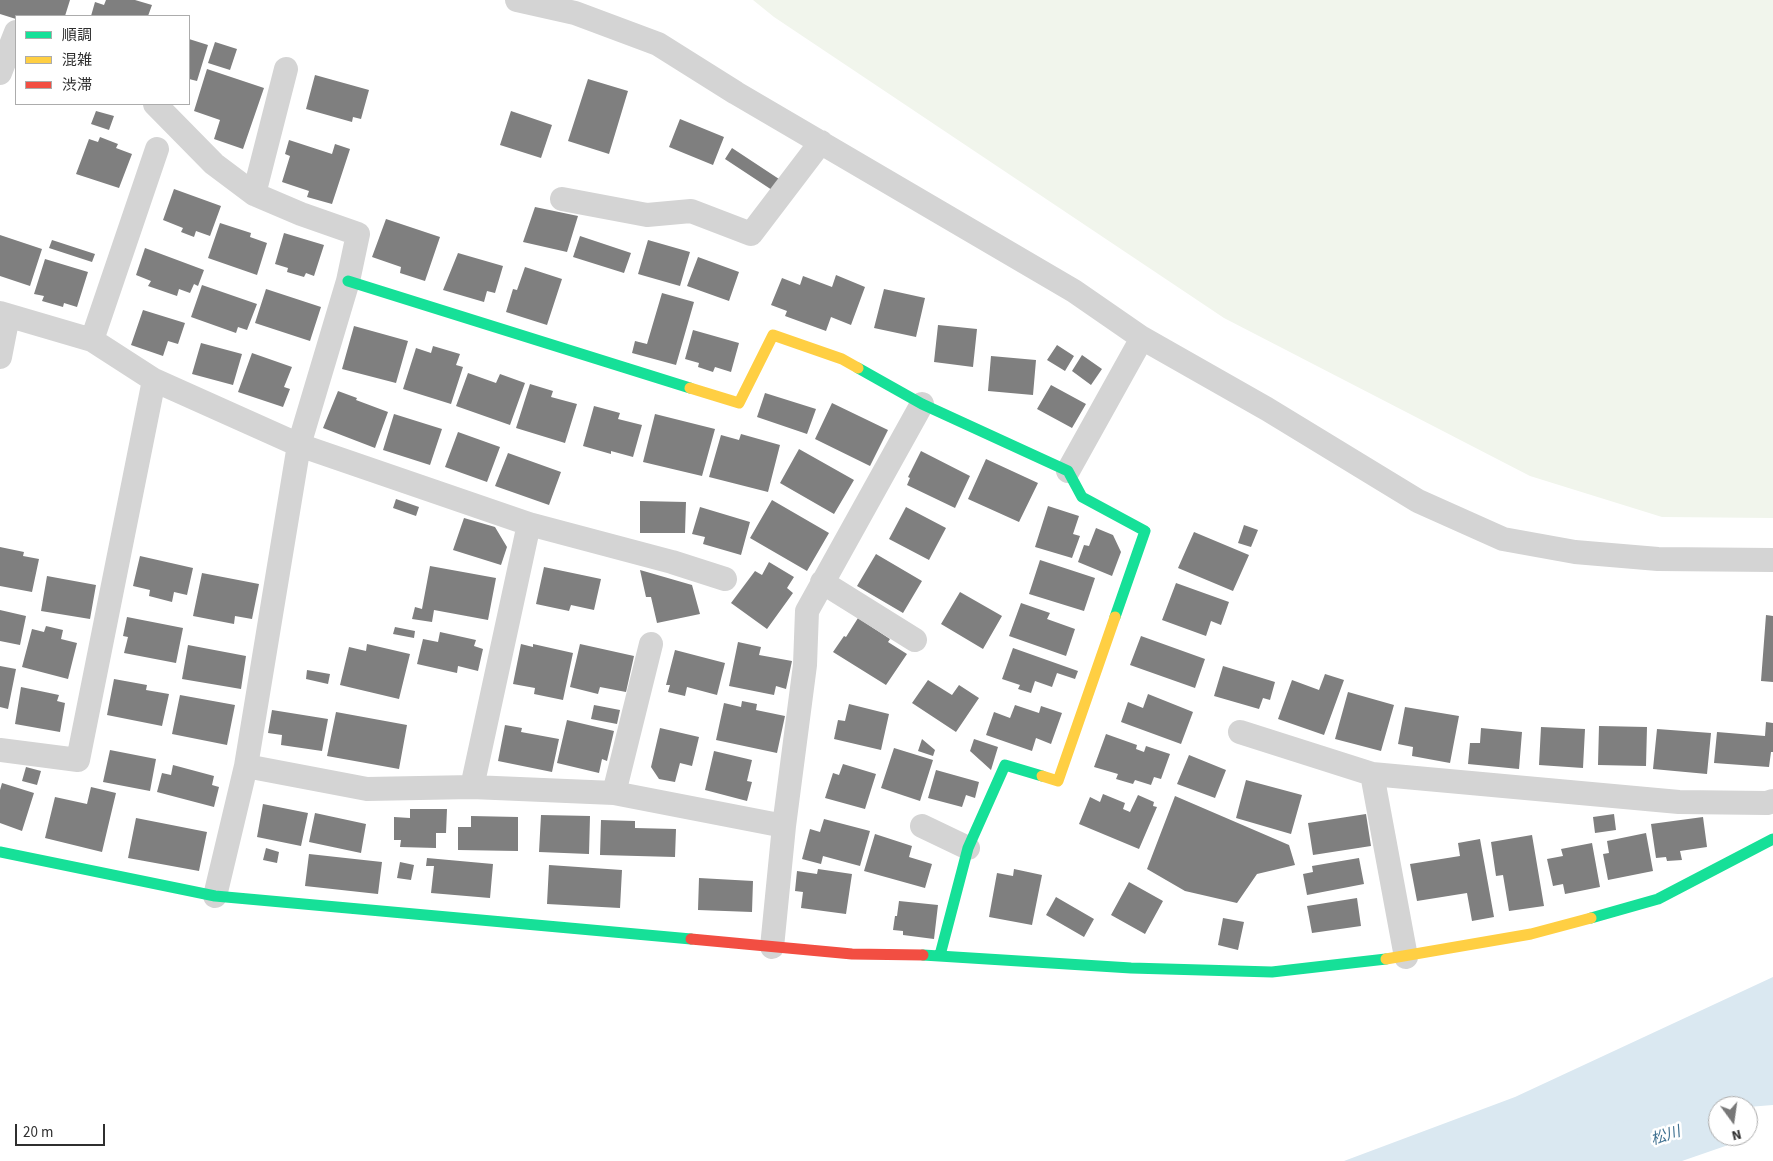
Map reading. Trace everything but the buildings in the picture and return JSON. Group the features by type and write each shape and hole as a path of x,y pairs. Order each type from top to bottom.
{"street":[{"path":"517,0 574,13 658,44 736,93 1074,291 1142,338 1266,409 1418,501 1503,539 1575,552 1658,560 1773,560"},
{"path":"0,73 15,35"},
{"path":"254,194 286,69"},
{"path":"156,105 214,164 254,194 301,214 358,234 348,280 299,445 246,766 215,896"},
{"path":"562,199 647,215 690,211 751,234 821,142"},
{"path":"92,340 157,149"},
{"path":"348,280 739,403 773,335 842,359 922,404 1068,471 1082,497 1145,531 1058,781 1006,764 968,848 940,955"},
{"path":"0,357 4,314 92,340 154,380 299,445 530,524 672,562 725,579"},
{"path":"1068,471 1142,338"},
{"path":"0,750 78,760 154,380"},
{"path":"772,946 784,826 806,665 807,611 922,404"},
{"path":"472,786 530,524"},
{"path":"822,582 914,640"},
{"path":"614,793 651,644"},
{"path":"1240,732 1372,774 1678,802 1766,803 1773,801"},
{"path":"246,766 367,789 472,786 614,793 784,826"},
{"path":"1372,774 1406,957"},
{"path":"922,826 968,848"},
{"path":"0,852 215,896 852,954 940,955 1131,968 1272,972 1406,957 1531,934 1658,899 1773,839"}],"shaded area":[{"path":"753,0 1773,0 1773,518 1662,517 1530,476 1224,318 774,17"},
{"path":"1773,977 1773,1105 1758,1106 1758,1096 1708,1096 1708,1111 1658,1116 1576,1161 1344,1161 1515,1097"}],"waterway":[{"name":"松川","path":"1584,1161 1663,1139 1708,1123"}],"traffic: fast":[{"path":"348,281 690,388"},
{"path":"858,368 922,404 1068,471 1082,497 1145,531 1115,617"},
{"path":"940,955 968,848 1005,765 1042,776"},
{"path":"1591,918 1658,899 1773,839"},
{"path":"0,852 215,896 691,939"},
{"path":"923,955 1131,968 1272,972 1386,959"}],"traffic: slow":[{"path":"690,388 739,403 773,335 842,359 858,368"},
{"path":"1042,776 1058,781 1115,617"},
{"path":"1386,959 1531,934 1591,918"}],"traffic: jam":[{"path":"691,939 852,954 923,955"}]}
